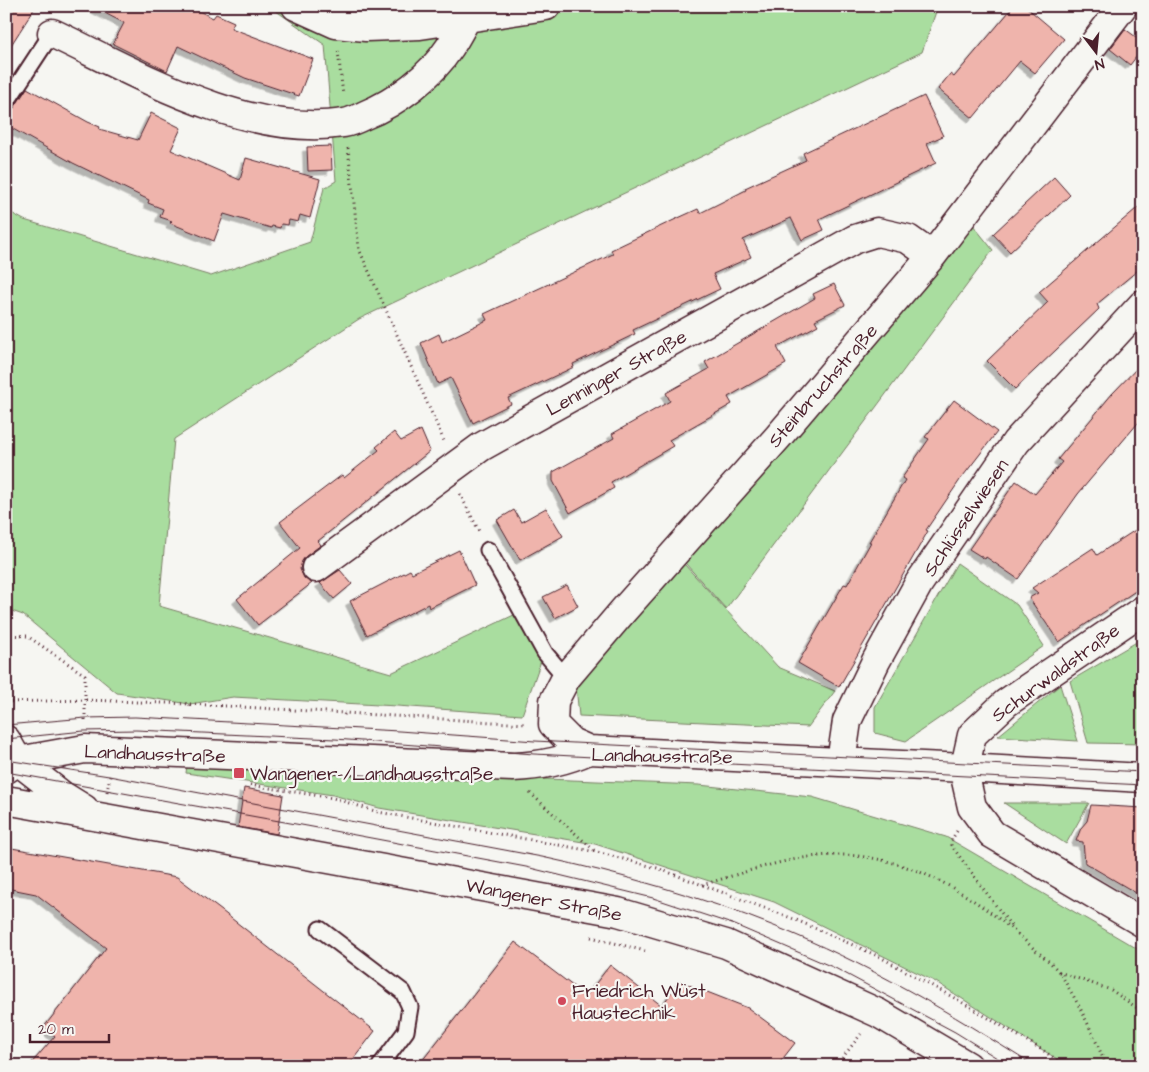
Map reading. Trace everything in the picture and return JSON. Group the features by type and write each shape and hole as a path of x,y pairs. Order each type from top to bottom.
{"street":[{"path":"296,6 336,24 366,27 420,25 546,6"},
{"name":"Steinbruchstraße","path":"553,724 554,701 566,678 778,437 932,256 1122,6"},
{"path":"52,33 188,98 272,122 308,125 346,123 377,110 407,92 429,72 449,49 467,18"},
{"name":"Lenninger Straße","path":"316,568 481,446 855,239 877,232 908,239 932,256"},
{"name":"Schlüsselwiesen","path":"841,762 847,720 876,661 919,584 1016,442 1143,304"},
{"name":"Schurwaldstraße","path":"965,768 972,735 1006,703 1143,610"},
{"path":"553,724 571,742 589,750"},
{"name":"Landhausstraße","path":"10,757 84,749 533,767 557,762 589,750 1143,778"},
{"name":"Wangener Straße","path":"10,757 94,816"},
{"path":"965,768 972,806 992,834 1143,923"},
{"name":"Wangener Straße","path":"6,800 618,912 726,944 878,1013 968,1066"}],"lane":[{"path":"6,103 52,33"},
{"path":"488,550 545,653 566,678"},
{"path":"320,929 403,992 410,1007 406,1031 380,1066"}],"path":[{"path":"336,24 359,249 445,442"},
{"path":"448,471 488,550"},
{"path":"6,635 27,636 85,675 86,700"},
{"path":"6,702 86,700 535,725 553,724"},
{"path":"246,785 322,799 333,798 378,812 597,852 658,868 701,886 794,919 880,957 974,1009 1044,1051 1065,1066"},
{"path":"526,789 597,852"},
{"path":"952,839 951,845 1013,929"},
{"path":"701,886 758,868 809,857 839,855 881,860 916,871 972,899 1013,929 1059,972 1080,1008 1106,1066"},
{"path":"585,935 649,952"},
{"path":"1059,972 1111,990 1143,1012"},
{"path":"836,1066 865,1029"}],"green space":[{"path":"269,6 938,6 922,52 359,319 174,439 159,606 391,673 516,614 542,658 522,715 233,697 190,704 117,693 23,615 6,609 6,210 24,220 211,276 310,242 324,188 336,181 325,45"},
{"path":"973,225 993,250 726,609 685,563"},
{"path":"957,563 1017,605 1044,646 906,741 875,733 875,707"},
{"path":"684,564 778,667 835,691 808,727 579,716 576,686"},
{"path":"1140,640 1143,650 1143,744 1088,743 1070,681"},
{"path":"1060,685 1078,741 998,736"},
{"path":"187,765 699,785 812,797 946,837 1143,952 1143,1066 1068,1066 936,982 774,902 595,844 379,808 333,795 186,773"},
{"path":"1004,803 1089,803 1066,844"}],"building":[{"path":"6,6 36,6 6,53"},
{"path":"91,6 189,6 213,18 216,14 234,22 231,28 313,59 299,96 245,78 178,46 167,71 113,44 124,23"},
{"path":"1014,6 1025,6 1064,39 1035,73 1020,61 973,118 938,89 950,74 954,77"},
{"path":"1125,29 1143,42 1143,48 1130,65 1110,49"},
{"path":"27,88 100,127 99,129 138,140 151,113 181,128 171,150 240,180 246,158 320,179 310,218 300,215 298,222 289,220 288,225 281,224 280,228 272,226 271,228 224,214 214,241 170,223 172,221 160,217 163,209 148,203 149,200 73,163 6,125 6,112 14,108"},
{"path":"924,96 943,136 927,143 936,163 819,219 824,230 802,240 791,218 743,240 751,257 713,274 720,289 633,330 635,334 573,364 574,367 508,398 511,404 473,423 451,378 438,384 421,343 439,334 442,342 487,320 484,314 613,254 611,250 676,219 698,209 700,213 746,190 745,188 806,160 803,153"},
{"path":"331,146 332,170 308,171 307,147"},
{"path":"1054,177 1070,195 1010,252 993,234"},
{"path":"1143,203 1143,266 1097,304 1099,309 1015,389 987,361 1048,302 1039,292"},
{"path":"834,284 845,305 815,320 818,325 777,347 786,364 728,397 732,404 669,440 673,446 611,482 614,488 570,513 553,481 553,472 614,438 612,434 670,401 666,393 709,369 705,362 815,298 813,294"},
{"path":"1143,362 1143,417 1078,494 1018,579 986,557 985,559 969,549 1016,481 1035,494 1062,462 1058,459 1112,394"},
{"path":"954,400 997,432 960,480 926,530 928,531 839,687 798,663 844,584 847,585 871,542 869,542 905,480 902,478 929,439 925,437"},
{"path":"421,430 430,451 318,541 321,545 306,556 302,561 300,569 304,578 312,583 258,625 237,599 300,548 280,522 342,475 344,478 379,450 376,447 394,432 401,441"},
{"path":"546,508 563,536 520,560 497,520 514,510 521,522"},
{"path":"1143,525 1143,586 1059,642 1029,598 1038,593 1032,588 1093,548 1097,555"},
{"path":"459,550 475,585 429,608 428,604 367,635 350,601 410,570 412,573"},
{"path":"340,570 352,584 334,599 320,583"},
{"path":"567,585 578,606 555,618 543,597"},
{"path":"244,788 283,795 277,834 238,827"},
{"path":"1091,805 1143,808 1143,897 1085,863 1083,842 1076,841 1081,828 1087,821"},
{"path":"6,847 177,877 375,1031 348,1066 29,1066 55,1036 44,1027 106,948 36,894 6,888"},
{"name":"Friedrich Wüst Haustechnik","path":"515,942 586,996 610,965 662,1006 679,981 748,1008 795,1043 777,1066 418,1066"}],"tram line":[{"path":"6,725 85,718 135,717 399,731 535,741 1143,772"},
{"path":"6,739 84,731 136,730 335,739 534,754 1143,785"},
{"path":"6,760 109,776 542,857 660,887 746,915 808,940 907,990 1034,1066"},
{"path":"6,772 526,867 653,898 735,925 835,968 955,1032 1010,1066"}],"place":[{"name":"Wangener-/Landhausstraße","path":"239,773"},
{"name":"Friedrich Wüst Haustechnik","path":"562,1001"}]}
